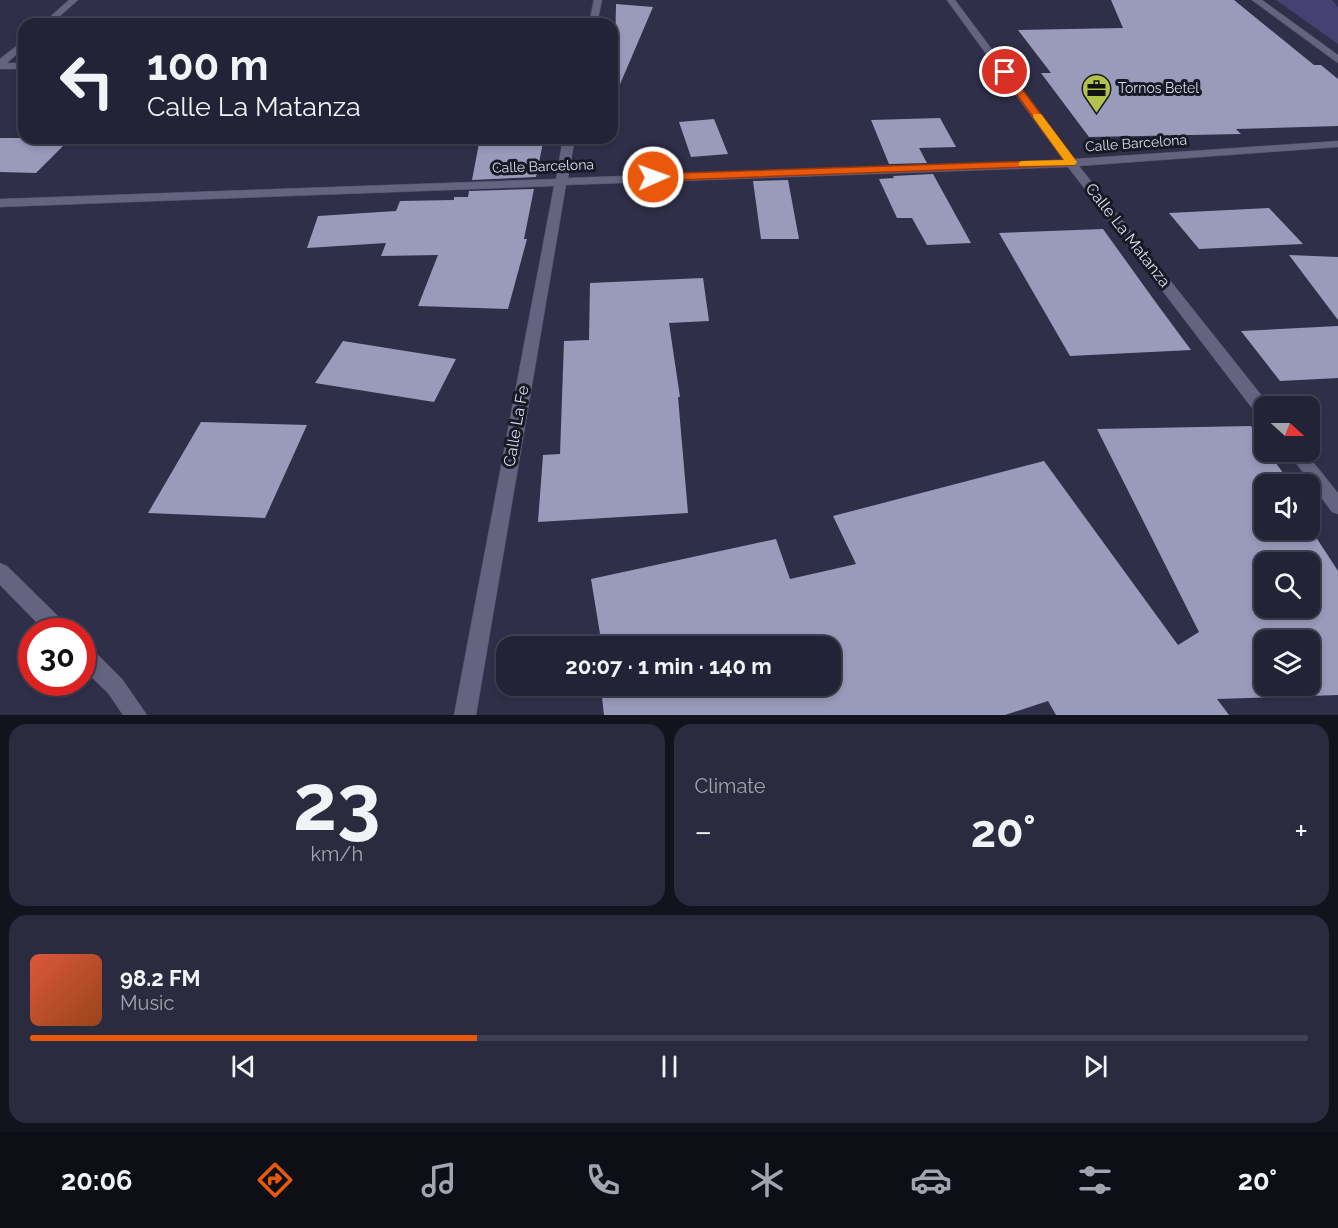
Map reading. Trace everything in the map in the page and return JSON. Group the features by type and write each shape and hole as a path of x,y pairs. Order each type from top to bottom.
{"street":[{"path":"53,18 74,0"},
{"path":"594,18 598,0"},
{"name":"Calle La Matanza","path":"951,0 1071,162 1254,398"},
{"path":"1256,0 1338,60"},
{"path":"0,65 18,48"},
{"path":"0,65 18,66"},
{"name":"Calle La Fe","path":"465,715 568,144"},
{"name":"Calle Barcelona","path":"0,202 1071,162 1338,144"},
{"path":"1304,462 1338,506"},
{"path":"0,572 46,618"},
{"path":"96,667 115,686 136,715"}],"shaded area":[{"path":"1276,0 1332,0 1338,7 1338,44"}],"building":[{"path":"1111,0 1234,0 1314,65 1321,65 1338,79 1338,126 1236,129 1241,134 1089,137 1041,73 1051,73 1018,30 1123,28"},
{"path":"616,4 653,7 618,89 618,18 616,18"},
{"path":"940,118 956,147 919,148 927,163 889,164 871,120"},
{"path":"714,119 728,154 691,157 679,122"},
{"path":"0,138 18,138 18,144 65,144 36,173 0,172"},
{"path":"479,144 543,144 536,177 472,180"},
{"path":"933,174 971,243 927,245 912,218 897,218 879,179"},
{"path":"788,180 799,239 761,239 753,181"},
{"path":"534,189 524,239 527,239 508,309 418,306 438,255 381,256 386,243 307,248 318,216 396,211 400,201 454,200 454,197 468,197 469,191"},
{"path":"1269,208 1303,244 1199,249 1169,213"},
{"path":"1103,229 1191,350 1070,356 999,233"},
{"path":"1289,255 1338,257 1338,320"},
{"path":"703,278 709,321 669,323 680,397 678,397 688,513 538,522 543,455 560,454 564,341 589,340 590,283"},
{"path":"1338,326 1338,378 1280,381 1241,331"},
{"path":"343,341 456,359 434,402 315,383"},
{"path":"201,422 307,425 265,518 148,513"},
{"path":"1251,426 1254,431 1254,462 1275,462 1284,474 1254,474 1254,540 1318,540 1338,571 1338,695 1320,696 1320,630 1254,630 1254,696 1308,696 1217,699 1229,715 1056,715 1048,701 1005,715 604,715 602,696 841,696 841,636 600,636 591,579 776,539 790,579 856,564 833,516 1044,461 1178,645 1199,632 1097,429"}],"slow traffic":[{"path":"1022,164 1071,162 1037,117"}],"place":[{"name":"Tornos Betel","path":"1097,114"}],"route":[{"path":"653,177 1071,162 1005,72"}]}
